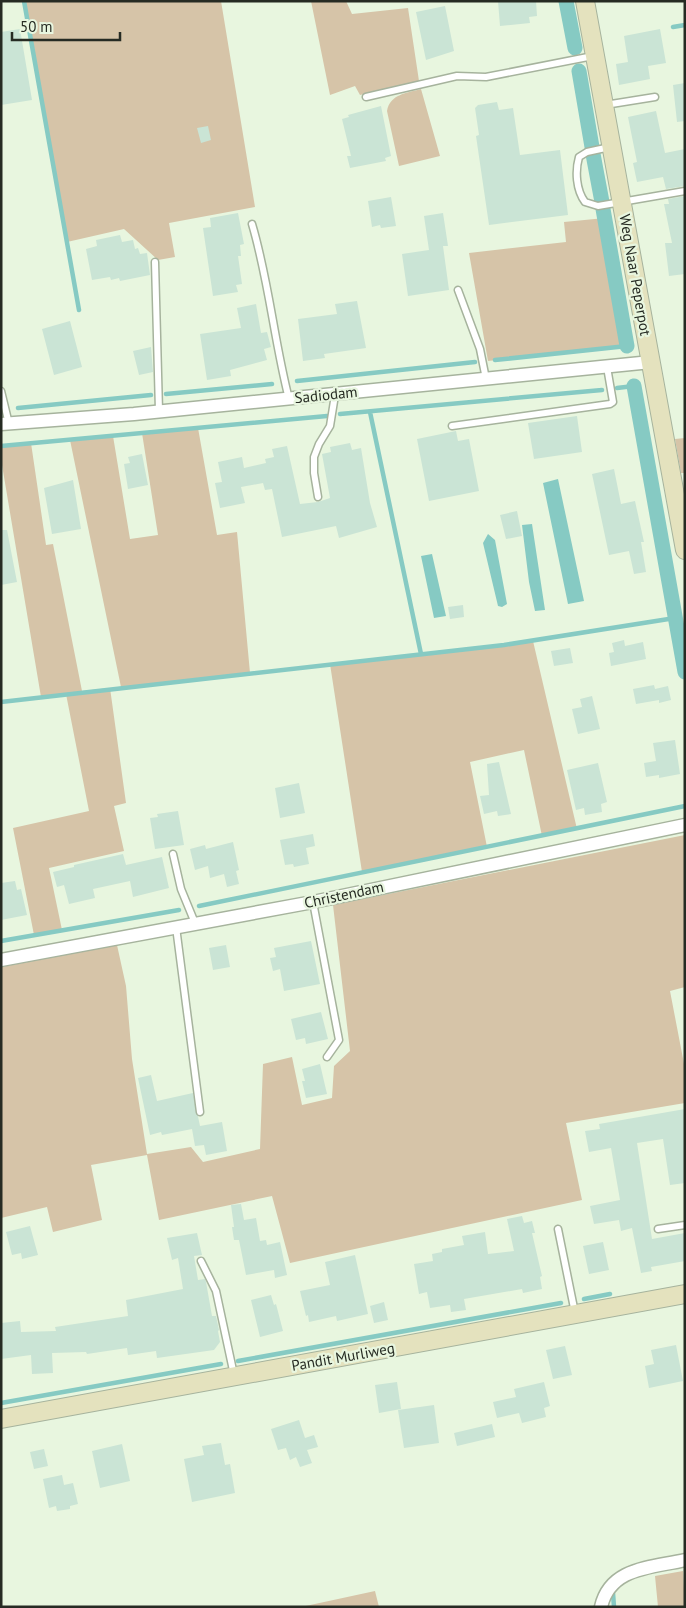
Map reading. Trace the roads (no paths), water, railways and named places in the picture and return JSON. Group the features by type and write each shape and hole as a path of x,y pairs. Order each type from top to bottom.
{"street":[{"name":"Weg Naar Peperpot","path":"585,1 685,550"},
{"name":"Sadiodam","path":"5,424 159,412 651,362"},
{"name":"Christendam","path":"1,960 313,902 685,825"},
{"name":"Pandit Murliweg","path":"1,1419 685,1294"},
{"path":"601,1607 604,1593 623,1574 685,1560"}],"lane":[{"path":"366,97 457,76 486,77 595,56"},
{"path":"604,105 655,97"},
{"path":"612,147 587,152 578,157 577,176 580,193 586,202 598,206 685,190"},
{"path":"252,224 262,256 281,368 289,399"},
{"path":"155,262 159,412"},
{"path":"458,290 480,349 486,379"},
{"path":"452,426 610,404 612,399 607,367"},
{"path":"1,391 5,424"},
{"path":"318,496 314,473 314,457 318,444 330,426 335,394"},
{"path":"173,854 181,888 195,924"},
{"path":"313,902 339,1040 327,1057"},
{"path":"176,927 200,1112"},
{"path":"658,1229 685,1225"},
{"path":"558,1229 576,1314"},
{"path":"201,1261 216,1291 235,1376"}],"water":[{"path":"558,479 584,601 568,604 543,483"},
{"path":"532,524 545,610 535,611 529,582 522,525"},
{"path":"488,534 495,540 507,604 502,607 498,606 483,543"},
{"path":"432,554 446,616 434,618 421,556"}],"waterway":[{"path":"24,1 79,310"},
{"path":"566,1 575,48"},
{"path":"673,27 685,25"},
{"path":"579,71 592,147"},
{"path":"593,154 602,202"},
{"path":"603,209 627,346"},
{"path":"495,360 627,346"},
{"path":"297,381 475,362"},
{"path":"166,394 272,384"},
{"path":"617,388 634,386"},
{"path":"634,386 685,672"},
{"path":"340,414 602,390"},
{"path":"18,408 151,395"},
{"path":"370,412 421,654"},
{"path":"1,446 327,416"},
{"path":"1,702 504,645 675,618"},
{"path":"199,906 685,806"},
{"path":"1,941 179,910"},
{"path":"584,1299 610,1294"},
{"path":"238,1361 561,1303"},
{"path":"1,1403 221,1364"},
{"path":"613,1593 614,1607"}]}
